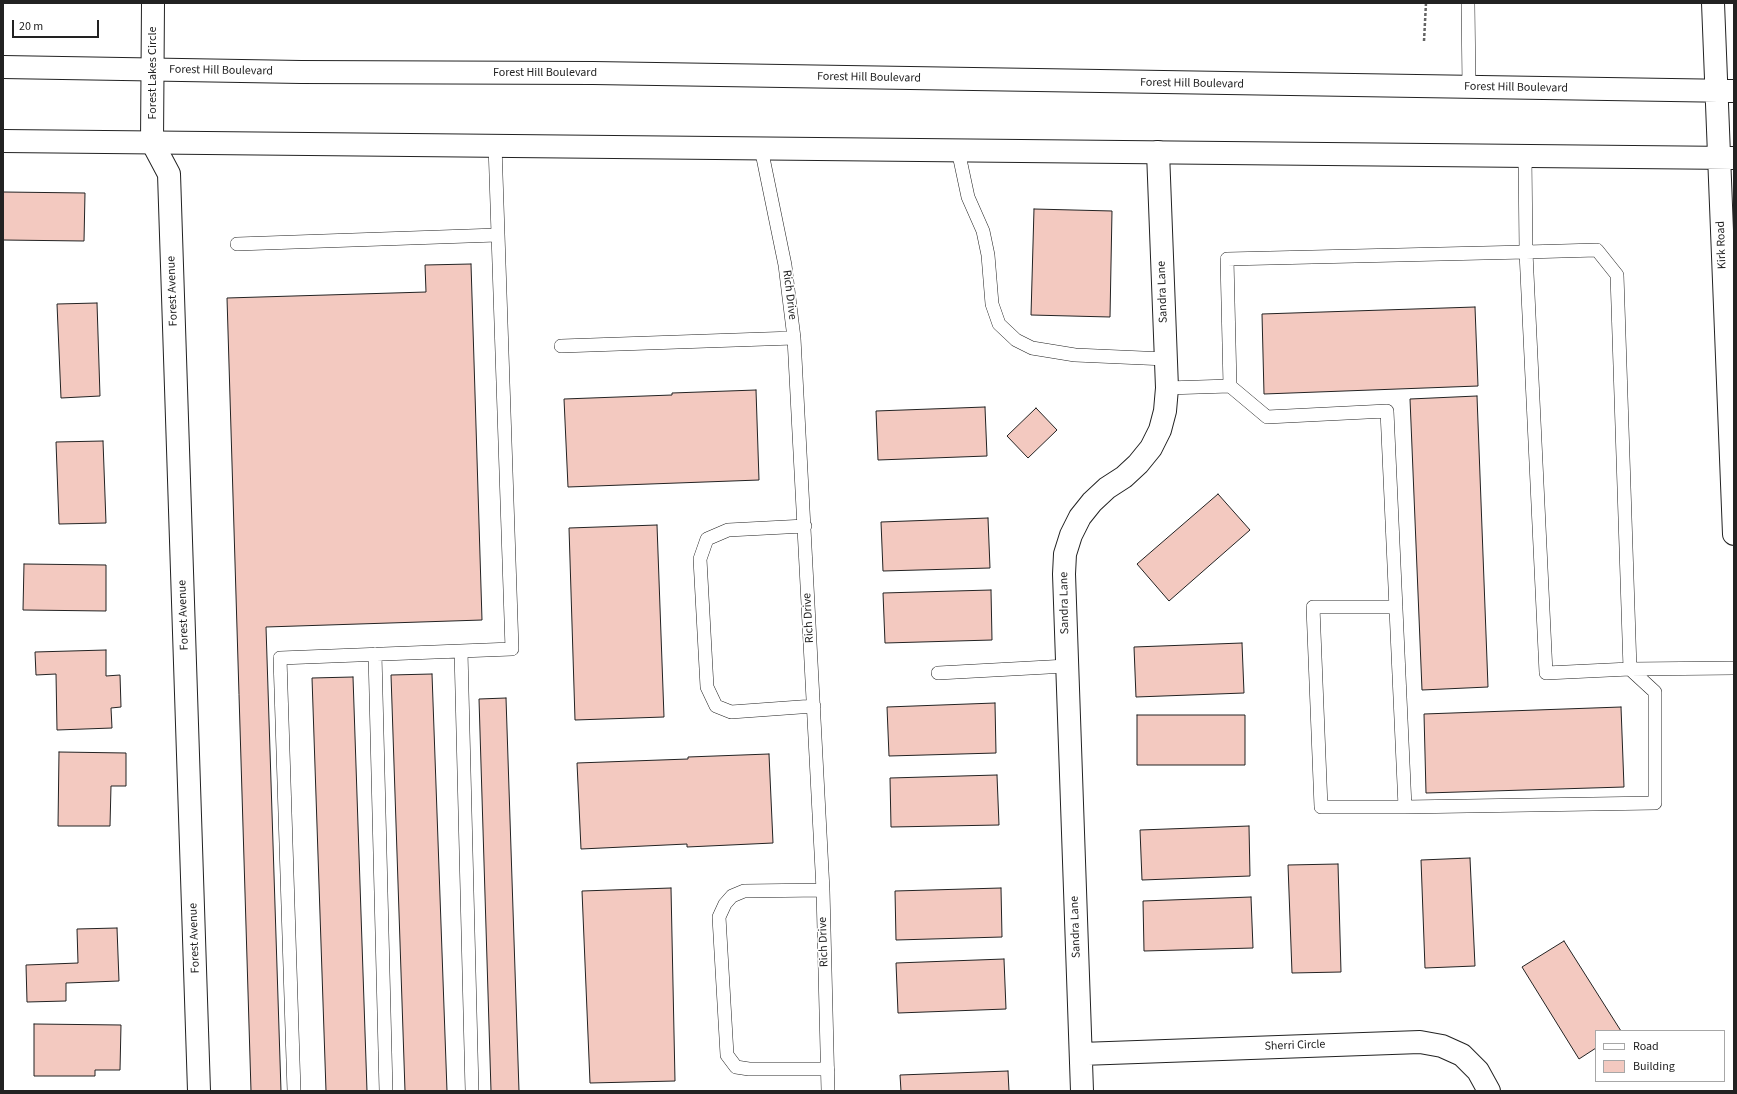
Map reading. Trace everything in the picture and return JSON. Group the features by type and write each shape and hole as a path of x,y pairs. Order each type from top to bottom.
{"main road":[{"name":"Forest Lakes Circle","path":"152,142 153,3"},
{"name":"Kirk Road","path":"1714,3 1725,91 1734,534"},
{"name":"Forest Hill Boulevard","path":"3,67 152,70 609,74 1725,91"},
{"path":"3,141 1726,157"},
{"name":"Forest Avenue","path":"152,142 169,174 199,1091"},
{"name":"Sandra Lane","path":"1082,1091 1064,574 1065,554 1071,535 1080,517 1092,502 1107,488 1124,477 1138,464 1151,448 1160,430 1167,388 1158,152"},
{"name":"Sherri Circle","path":"1081,1054 1420,1042 1442,1046 1462,1055 1478,1071 1489,1091"}],"lane":[{"path":"1468,3 1469,87"},
{"path":"294,1091 280,658 512,649 495,145"},
{"name":"Rich Drive","path":"761,148 785,265 794,338 823,890 828,1091"},
{"path":"958,150 968,197 984,231 988,255 992,304 999,324 1016,340 1032,348 1075,355 1166,359"},
{"path":"1525,155 1526,252 1546,672 1630,669 1734,668"},
{"path":"237,244 497,235"},
{"path":"1230,386 1228,259 1597,250 1617,275 1630,669 1655,692 1655,802 1405,807 1321,807 1313,607 1396,607"},
{"path":"561,346 794,338"},
{"path":"1167,388 1230,386 1267,416 1387,411 1405,807"},
{"path":"805,526 728,530 707,538 700,559 707,687 716,706 731,712 814,706"},
{"path":"461,651 472,1091"},
{"path":"375,654 386,1091"},
{"path":"938,673 1067,666"},
{"path":"823,890 744,891 732,896 725,904 719,917 727,1055 736,1066 749,1069 828,1069"}],"path":[{"path":"1424,41 1426,3"}],"building":[{"path":"3,192 85,193 84,241 3,240"},
{"path":"1034,209 1112,211 1110,317 1031,315"},
{"path":"471,264 482,620 266,627 281,1091 251,1091 227,298 426,292 425,265"},
{"path":"97,303 100,396 61,398 57,304"},
{"path":"1475,307 1478,386 1264,394 1262,314"},
{"path":"756,390 759,480 568,487 564,399"},
{"path":"1477,396 1488,687 1422,690 1410,399"},
{"path":"985,407 987,456 878,460 876,411"},
{"path":"1036,408 1057,430 1028,458 1007,436"},
{"path":"103,441 106,523 59,524 56,442"},
{"path":"1218,494 1250,530 1169,601 1137,564"},
{"path":"988,518 990,568 883,571 881,522"},
{"path":"657,525 664,717 575,720 569,528"},
{"path":"24,564 106,565 106,611 23,610"},
{"path":"991,590 992,640 885,643 883,593"},
{"path":"1242,643 1244,693 1136,697 1134,647"},
{"path":"106,650 106,676 120,675 121,707 111,708 112,728 57,730 56,674 36,675 35,652"},
{"path":"432,674 447,1091 405,1091 391,675"},
{"path":"353,677 367,1091 326,1091 312,678"},
{"path":"506,698 519,1091 491,1091 479,699"},
{"path":"995,703 996,753 889,756 887,707"},
{"path":"1621,707 1624,787 1426,793 1424,714"},
{"path":"1137,715 1245,715 1245,765 1137,765"},
{"path":"59,752 126,753 126,786 111,786 110,826 58,826"},
{"path":"769,754 773,843 687,847 687,844 581,849 577,763 688,759 688,757"},
{"path":"997,775 999,825 891,827 890,778"},
{"path":"1249,826 1250,876 1142,880 1140,830"},
{"path":"1470,858 1475,966 1425,968 1421,860"},
{"path":"1338,864 1341,972 1292,973 1288,865"},
{"path":"671,888 675,1081 590,1083 582,891"},
{"path":"1001,888 1002,937 896,940 895,891"},
{"path":"1251,897 1253,948 1144,951 1143,901"},
{"path":"117,928 119,981 66,983 66,1001 27,1002 26,965 78,963 77,929"},
{"path":"1564,941 1620,1030 1595,1030 1595,1049 1579,1059 1522,967"},
{"path":"1004,959 1006,1009 898,1013 896,963"},
{"path":"34,1024 121,1025 120,1070 95,1070 95,1076 34,1076"},
{"path":"1008,1071 1009,1091 901,1091 900,1075"}]}
